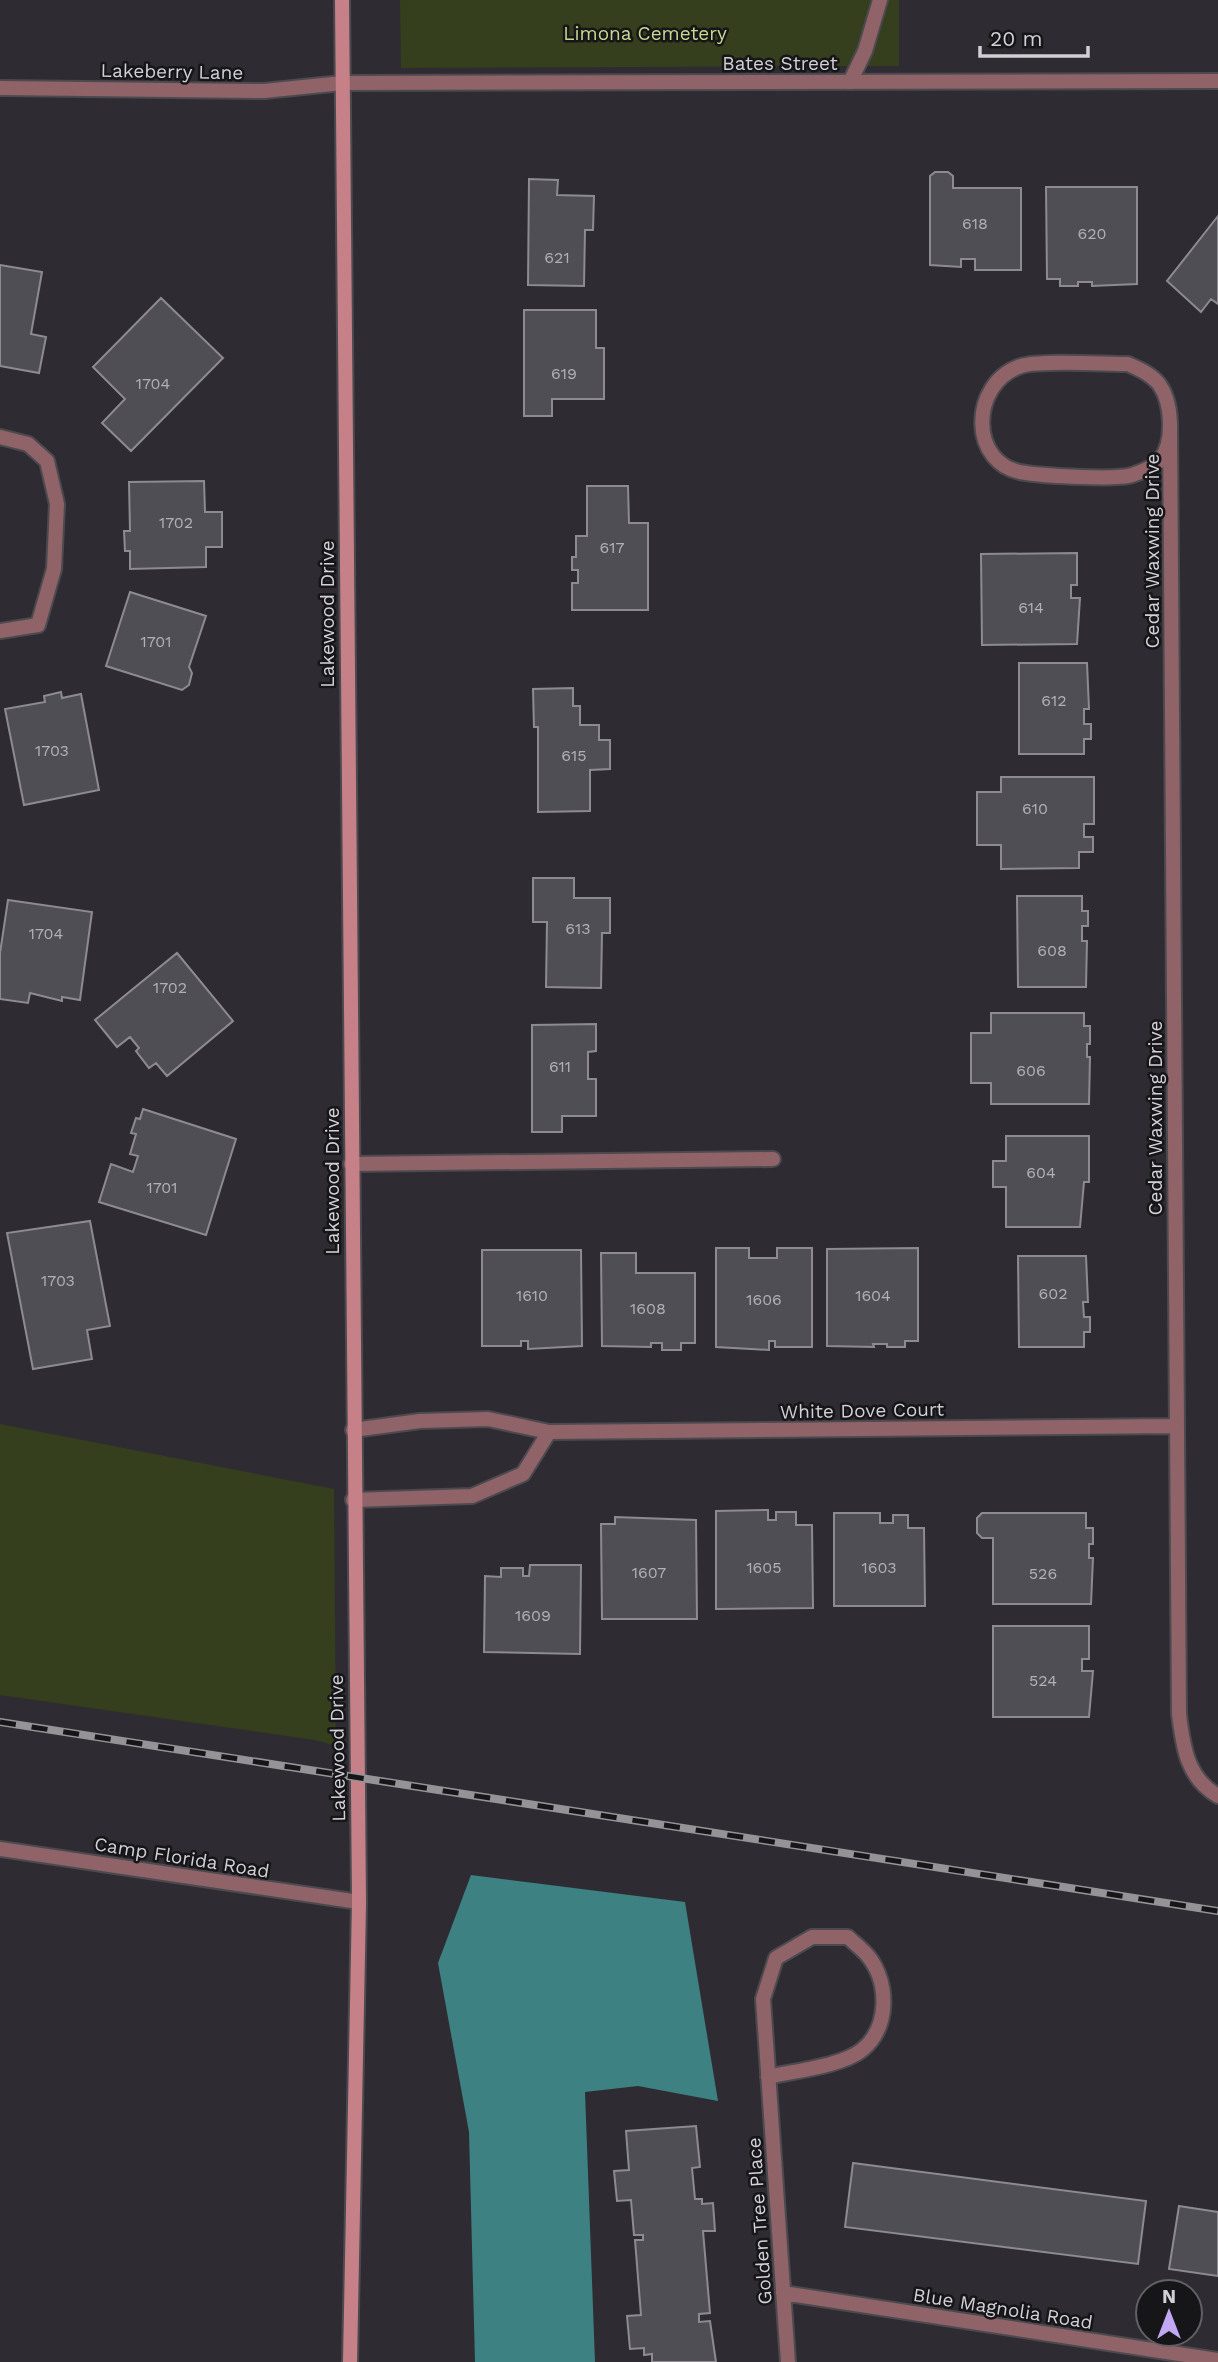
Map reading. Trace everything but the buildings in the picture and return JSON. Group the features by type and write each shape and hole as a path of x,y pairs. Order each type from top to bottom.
{"street":[{"name":"Lakewood Drive","path":"342,0 353,1500 359,1902 350,2362"},
{"path":"850,82 865,51 880,0"},
{"name":"Bates Street","path":"342,83 1218,81"},
{"name":"Lakeberry Lane","path":"0,88 264,91 342,83"},
{"path":"1128,364 1157,382 1166,396 1170,425 1160,460 1129,476 1025,473 1007,469 993,457 985,444 982,410 987,393 999,379 1023,365 1128,364"},
{"name":"Cedar Waxwing Drive","path":"1170,425 1178,1714 1184,1751 1193,1774 1218,1796"},
{"path":"0,438 28,444 47,461 57,505 54,569 38,625 0,631"},
{"path":"351,1164 773,1159"},
{"name":"White Dove Court","path":"353,1430 419,1421 488,1419 549,1432 1176,1426"},
{"path":"353,1500 472,1496 523,1474 549,1432"},
{"name":"Camp Florida Road","path":"0,1849 359,1902"},
{"name":"Golden Tree Place","path":"768,2077 827,2064 862,2050 880,2027 885,1993 869,1957 848,1937 812,1937 776,1958 763,1999 768,2077 788,2362"},
{"name":"Blue Magnolia Road","path":"783,2293 1218,2360"}],"green space":[{"name":"Limona Cemetery","path":"400,0 899,0 899,66 401,68"},
{"path":"0,1424 334,1489 336,1746 315,1740 0,1695"}],"water":[{"path":"471,1875 685,1902 718,2101 638,2086 585,2092 595,2362 475,2362 469,2132 438,1963"}],"railway":[{"path":"0,1722 1218,1911"}]}
